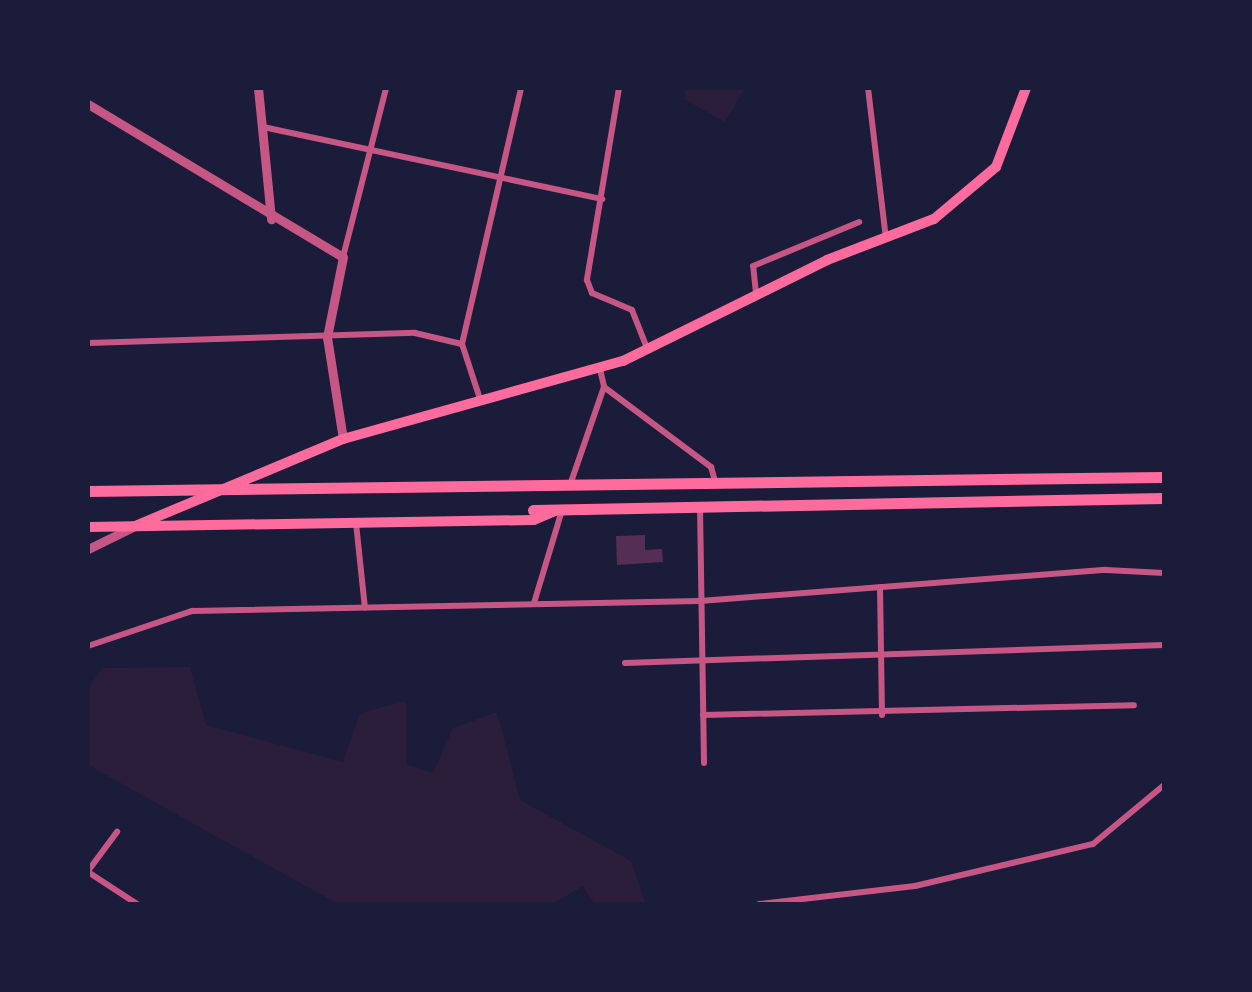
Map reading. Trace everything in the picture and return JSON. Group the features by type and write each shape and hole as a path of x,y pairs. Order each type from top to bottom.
{"highway":[{"path":"88,491 1164,477"},
{"path":"533,510 1164,498"}],"main road":[{"path":"135,526 207,492 343,439 600,369 648,350 756,293 886,238 982,184 1013,140 1026,88"},
{"path":"88,527 534,520 560,510"}],"street":[{"path":"258,88 271,219"},
{"path":"343,439 326,337 386,88"},
{"path":"480,399 462,344 521,88"},
{"path":"620,88 589,287 632,310 648,350"},
{"path":"868,88 886,238"},
{"path":"88,104 271,219 343,257"},
{"path":"263,127 602,199"},
{"path":"756,293 752,266 859,222"},
{"path":"88,343 414,333 462,344"},
{"path":"570,485 604,388 600,369"},
{"path":"604,388 711,467 715,480"},
{"path":"700,507 704,764"},
{"path":"534,603 560,510"},
{"path":"356,523 364,608"},
{"path":"88,550 135,526"},
{"path":"88,646 192,611 700,601 880,587 1164,573"},
{"path":"880,587 882,715"},
{"path":"625,663 1164,646"},
{"path":"703,715 882,715 1134,705"},
{"path":"758,904 915,886 1093,844 1164,785"},
{"path":"117,832 88,872 137,904"}],"shaded area":[{"path":"686,88 745,88 725,122 684,99"},
{"path":"190,667 206,725 343,762 360,713 406,701 406,764 433,773 453,728 497,712 520,800 631,861 646,904 595,904 583,886 552,904 338,904 88,765 88,689 102,668"}],"building":[{"path":"645,535 645,550 662,549 663,562 617,565 616,536"}]}
